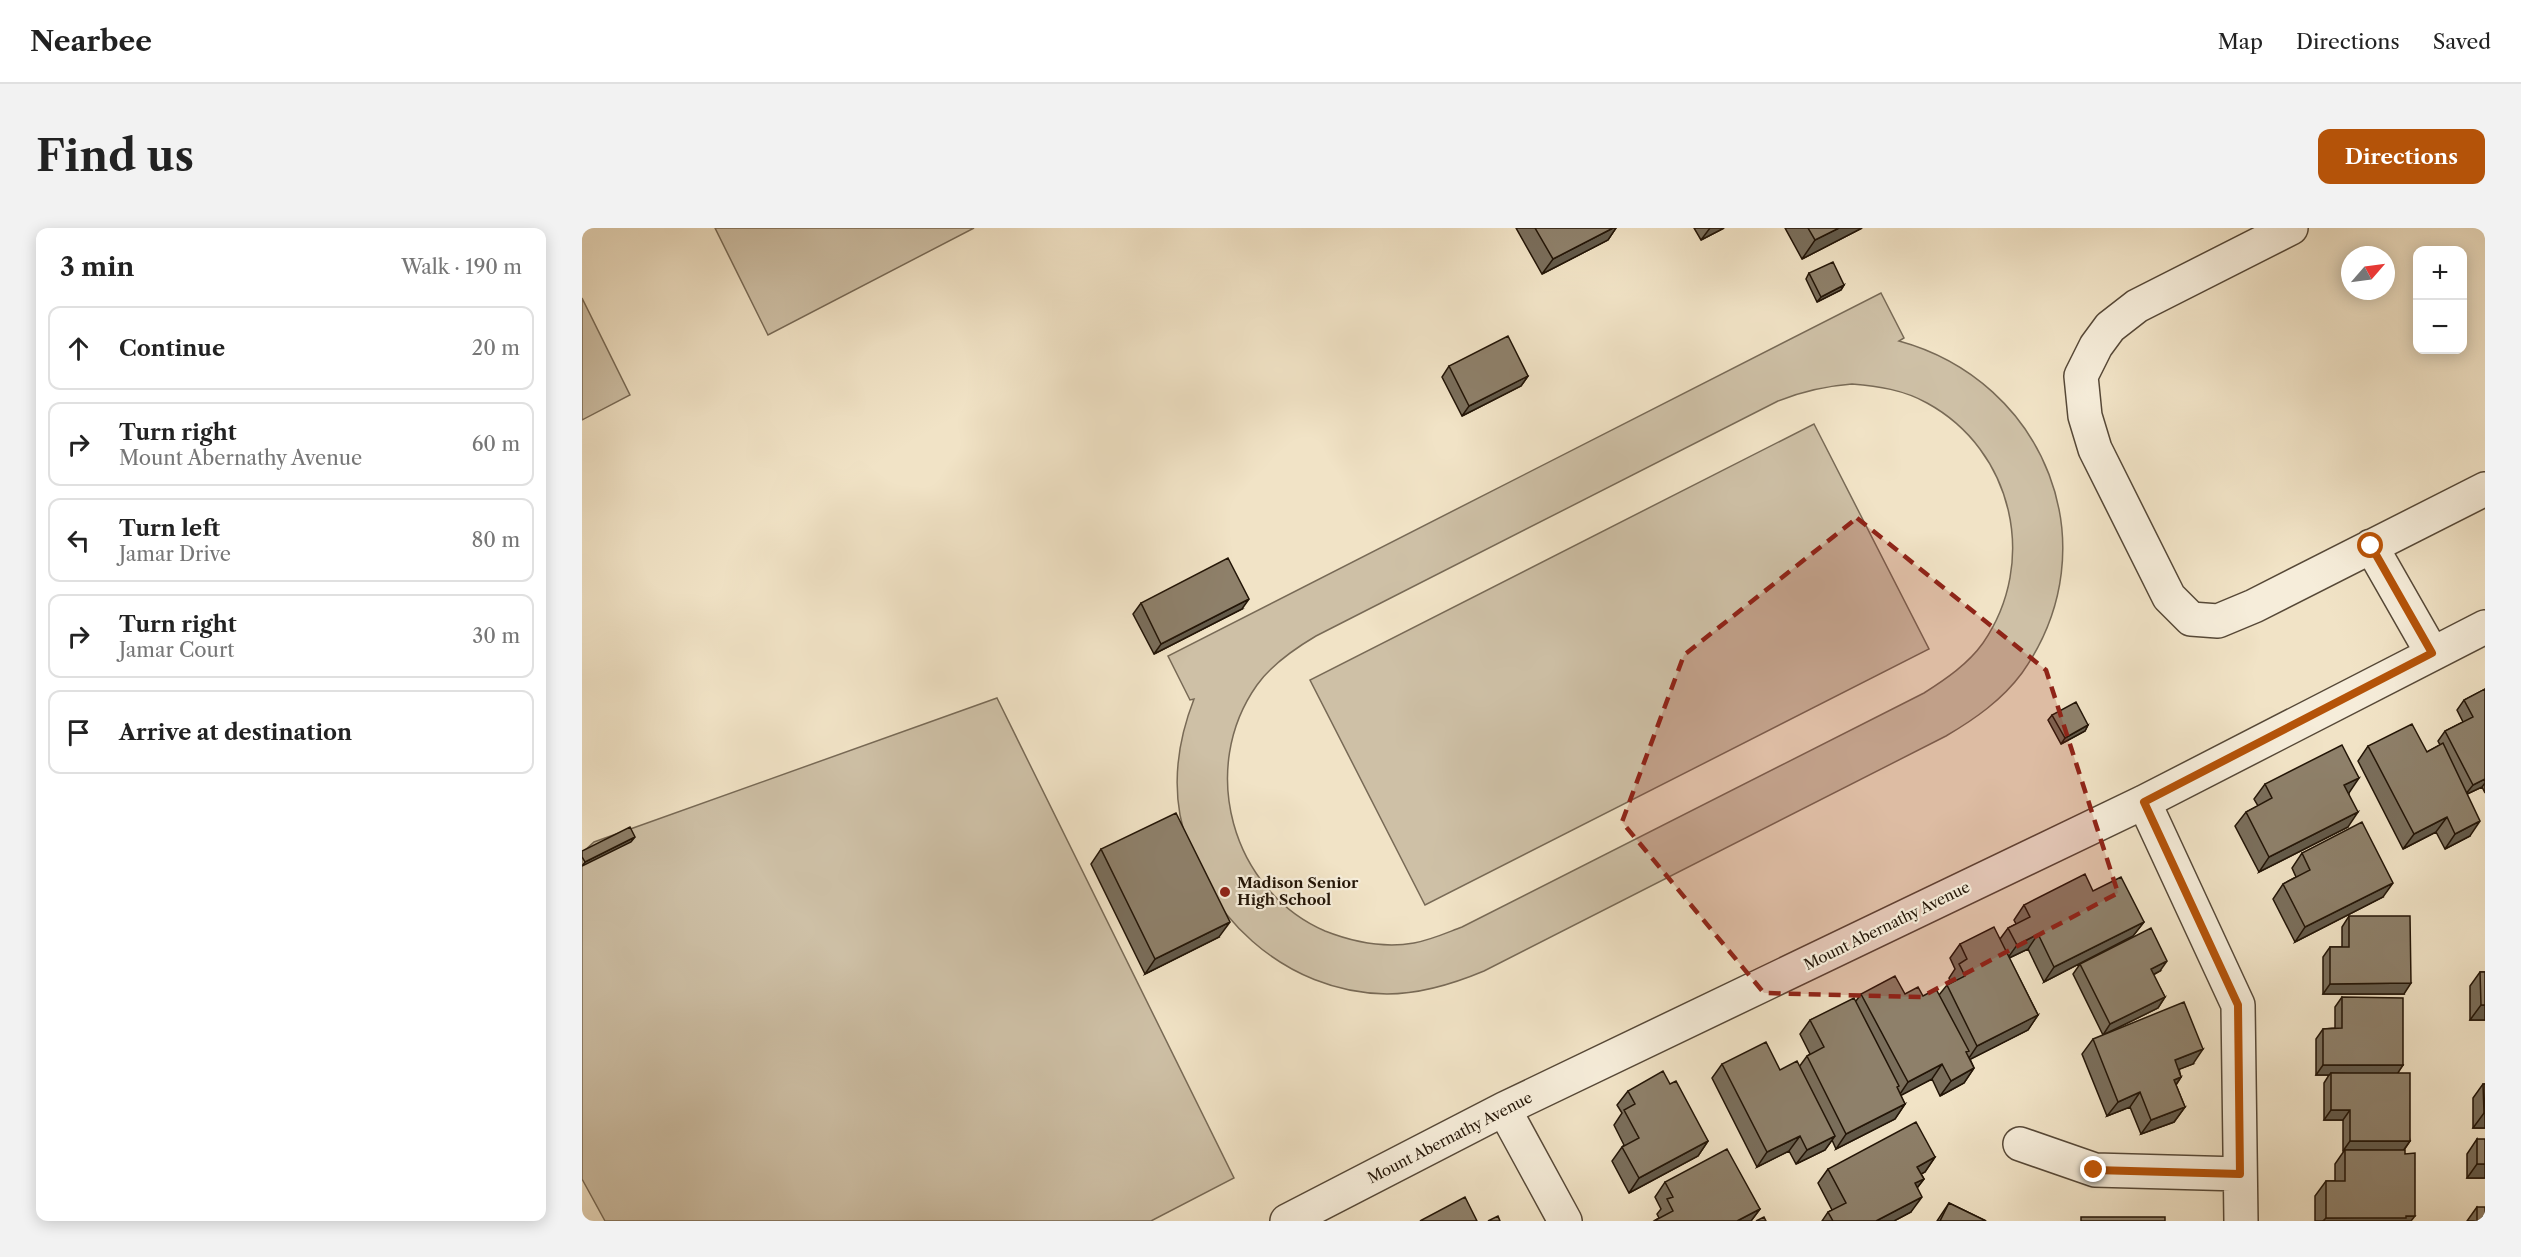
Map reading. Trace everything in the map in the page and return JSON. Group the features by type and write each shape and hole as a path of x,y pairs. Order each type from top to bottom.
{"street":[{"path":"2291,228 2138,306 2110,327 2096,346 2081,376 2085,416 2095,449 2169,597 2191,619 2218,621 2254,606 2485,489"},
{"path":"2371,546 2432,653"},
{"name":"Mount Abernathy Avenue","path":"1287,1221 1504,1109 2144,802 2485,627"},
{"path":"2144,802 2238,1005 2241,1221"},
{"path":"1504,1109 1564,1221"},
{"path":"2020,1144 2094,1170 2240,1174"}],"highlighted area":[{"path":"1857,518 2046,670 2118,893 1921,997 1764,993 1622,822 1684,655"}],"shaded area":[{"path":"715,228 974,228 768,335"},
{"path":"1881,293 1904,338 1899,341 1950,362 1992,392 2026,430 2049,474 2061,523 2061,573 2049,624 2022,673 2006,692 1978,716 1946,736 1484,971 1449,984 1412,992 1387,994 1350,990 1314,980 1282,963 1252,941 1227,915 1206,885 1190,851 1180,815 1177,785 1179,756 1194,699 1190,700 1168,656","holes":["1862,385 1891,389 1909,395 1927,403 1956,423 1980,449 1997,478 2008,510 2013,544 2010,578 2000,611 1983,643 1956,671 1924,693 1462,927 1432,938 1414,943 1392,945 1369,943 1336,935 1293,912 1266,887 1247,857 1234,824 1228,788 1230,753 1239,718 1257,685 1276,664 1316,636 1778,401 1823,388"]},
{"path":"582,298 630,395 582,420"},
{"path":"1814,424 1929,649 1425,905 1310,680"},
{"path":"997,698 1234,1178 1151,1221 605,1221 582,1179 582,853 594,842"}],"building":[{"path":"1535,228 1613,228 1553,259"},
{"path":"1808,228 1839,228 1815,240"},
{"path":"1833,262 1844,285 1821,297 1809,273"},
{"path":"1508,336 1528,376 1469,406 1449,366"},
{"path":"1228,558 1249,599 1161,644 1141,603"},
{"path":"2485,689 2485,779 2473,785 2445,731 2473,717 2464,700"},
{"path":"2076,702 2088,725 2065,738 2052,715"},
{"path":"2412,724 2427,752 2443,743 2480,821 2455,834 2447,817 2414,834 2368,746"},
{"path":"2342,745 2359,778 2344,785 2358,812 2269,857 2246,812 2272,798 2265,784"},
{"path":"1176,813 1230,922 1155,959 1101,849"},
{"path":"2362,822 2393,883 2305,927 2283,884 2310,870 2302,853"},
{"path":"630,827 635,837 585,862 582,851"},
{"path":"2085,874 2093,891 2121,877 2144,922 2054,967 2038,934 2017,945 2008,928 2030,917 2024,905"},
{"path":"2349,916 2410,916 2411,983 2330,984 2330,947 2349,947"},
{"path":"1994,927 2038,1015 1977,1046 1947,985 1965,976 1959,964 1967,959 1960,944"},
{"path":"2151,928 2167,961 2151,969 2165,997 2110,1024 2080,964"},
{"path":"2480,972 2485,972 2485,1005 2481,1005"},
{"path":"1895,976 1905,994 1918,987 1923,996 1936,989 1969,1051 1966,1052 1974,1068 1951,1081 1942,1064 1908,1082 1861,994"},
{"path":"2342,997 2403,998 2403,1065 2323,1065 2323,1029 2342,1028"},
{"path":"1854,998 1899,1086 1897,1087 1905,1104 1846,1134 1807,1056 1824,1047 1810,1020"},
{"path":"2184,1002 2203,1049 2175,1060 2181,1077 2174,1080 2185,1107 2151,1120 2140,1092 2118,1102 2093,1039"},
{"path":"1766,1042 1780,1070 1797,1061 1835,1136 1807,1150 1800,1136 1767,1152 1722,1064"},
{"path":"1663,1071 1670,1084 1676,1081 1708,1141 1639,1178 1622,1147 1639,1138 1624,1110 1635,1104 1628,1091"},
{"path":"2331,1073 2410,1073 2410,1141 2350,1141 2350,1110 2331,1110"},
{"path":"2483,1084 2485,1084 2485,1113 2484,1113"},
{"path":"1916,1122 1935,1157 1917,1167 1924,1179 1915,1183 1922,1197 1876,1221 1833,1221 1828,1212 1846,1203 1828,1169"},
{"path":"2477,1139 2485,1139 2485,1164 2477,1164"},
{"path":"1727,1149 1760,1209 1737,1221 1654,1221 1673,1211 1667,1199 1673,1197 1665,1182"},
{"path":"2345,1150 2405,1150 2405,1154 2415,1153 2415,1216 2326,1218 2326,1181 2345,1181"},
{"path":"1465,1197 1477,1221 1420,1221"},
{"path":"1949,1203 1986,1221 1940,1221"},
{"path":"2477,1207 2485,1207 2485,1221 2477,1221"},
{"path":"1498,1216 1500,1221 1488,1221"},
{"path":"2081,1217 2165,1217 2165,1221 2081,1221"}],"place":[{"name":"Madison Senior High School","path":"1225,892"}],"route":[{"path":"2094,1170 2240,1174 2238,1005 2144,802 2432,653 2371,546"}]}
